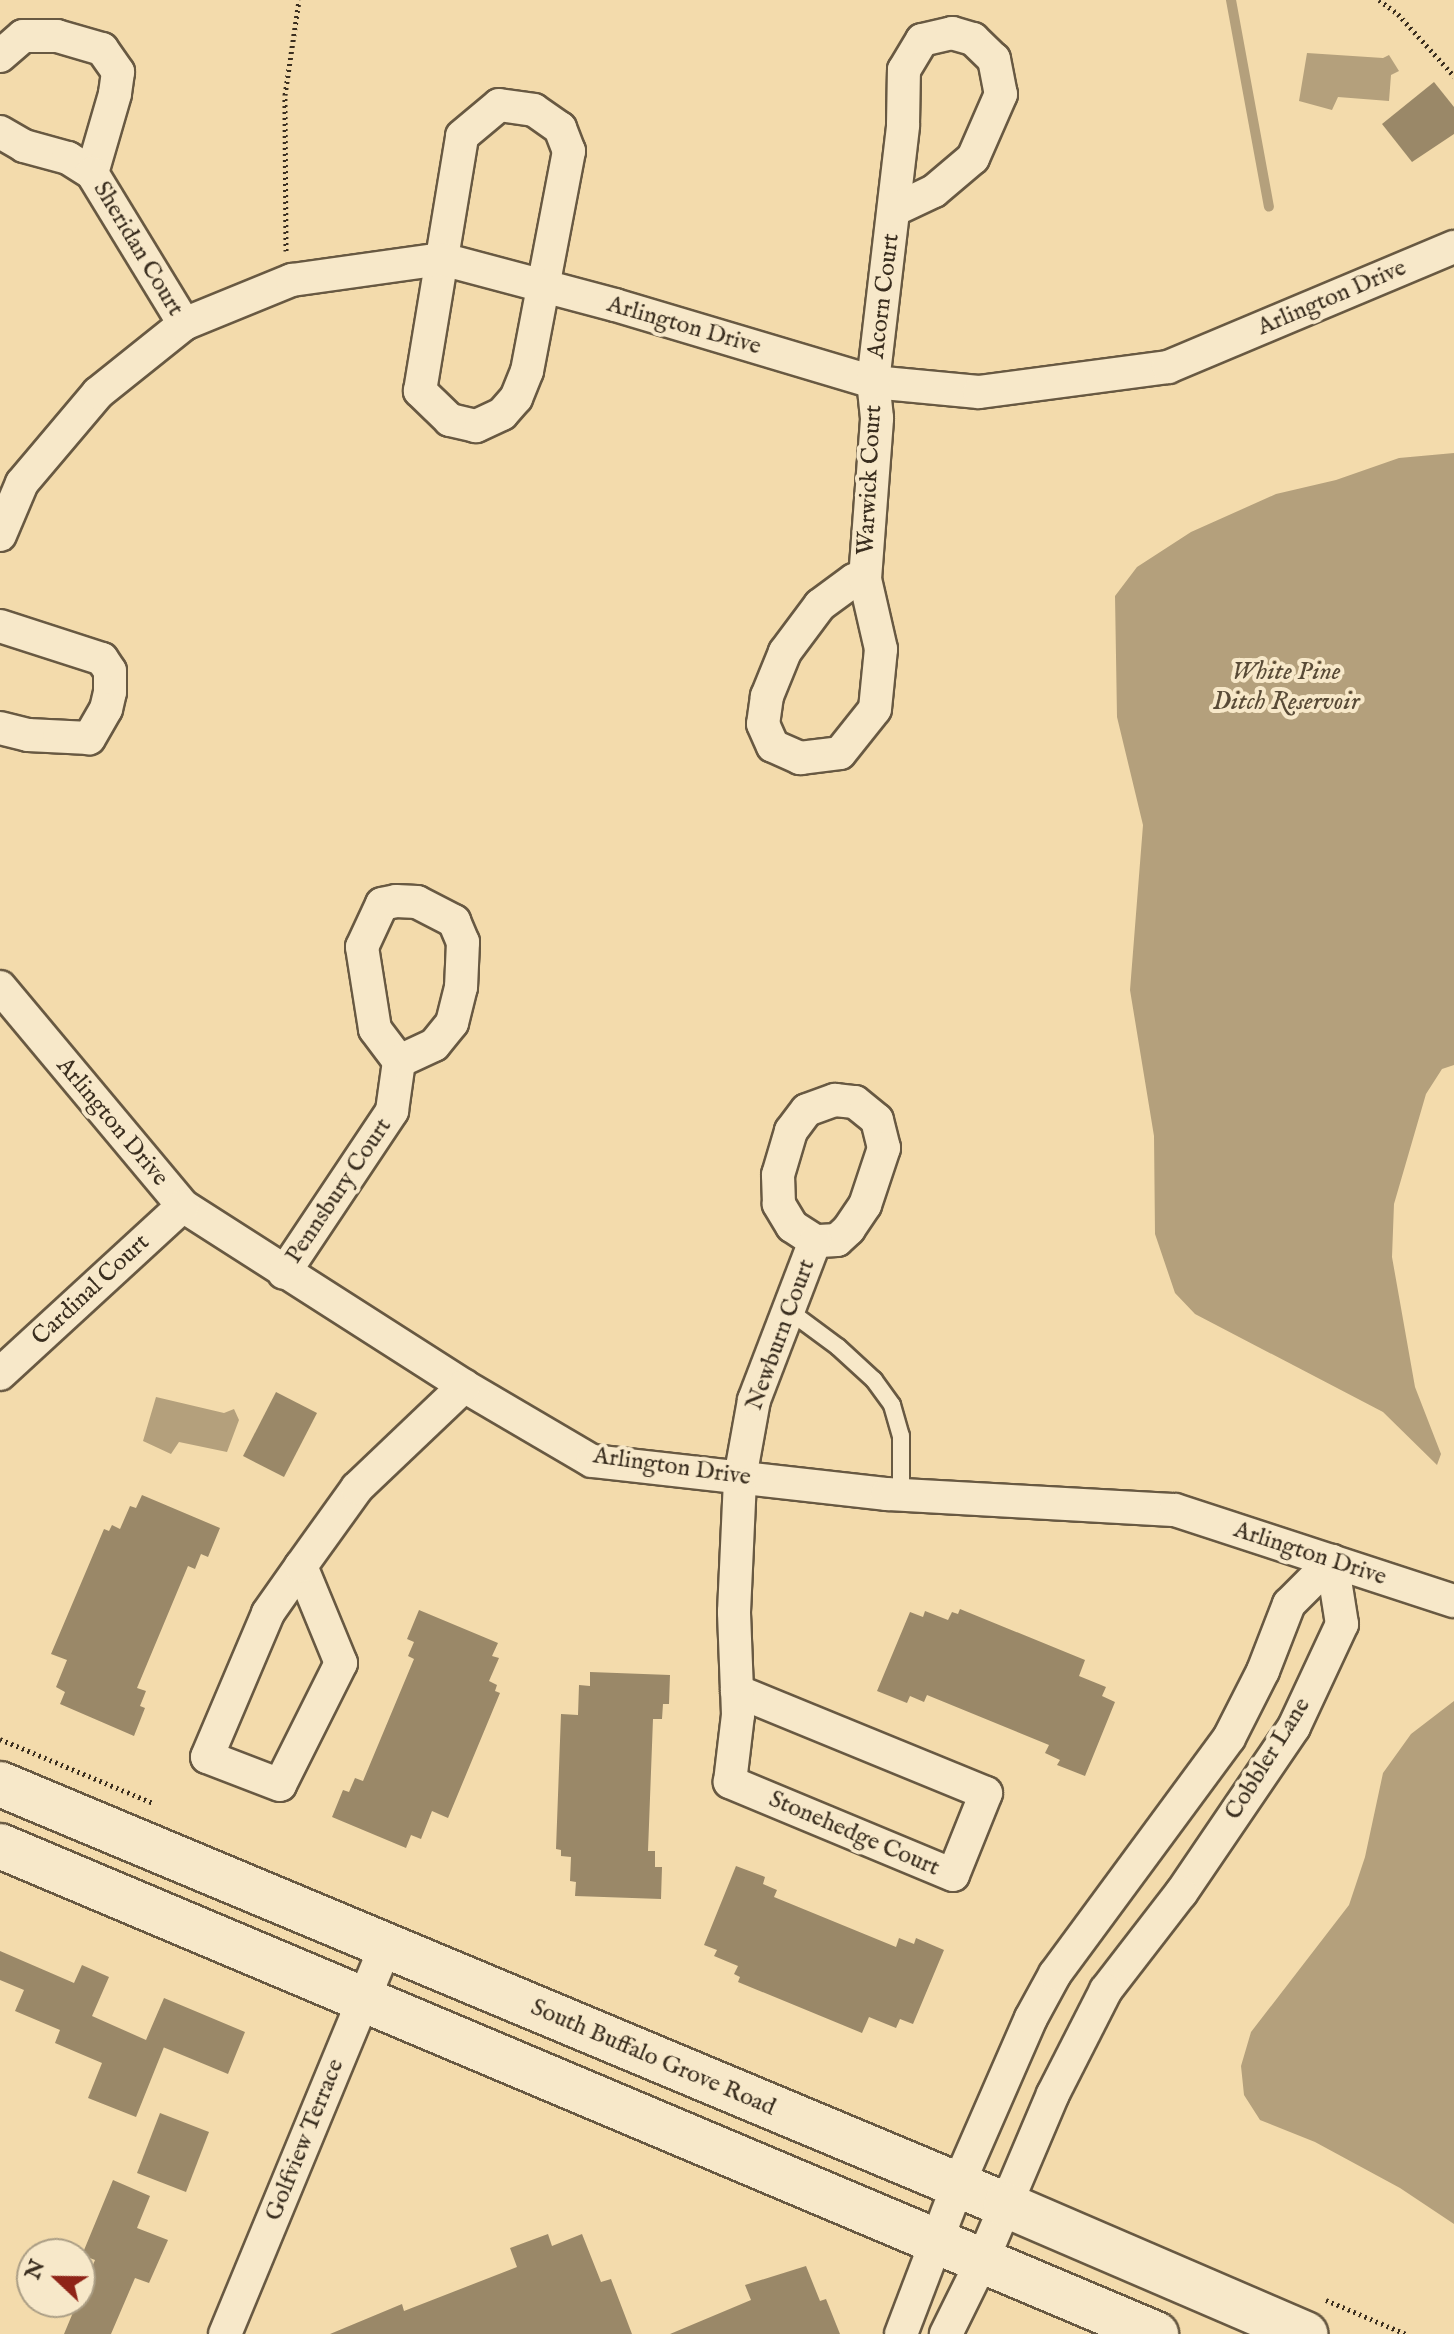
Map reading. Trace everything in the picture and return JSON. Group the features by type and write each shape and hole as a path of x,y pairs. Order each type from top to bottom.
{"main road":[{"name":"South Buffalo Grove Road","path":"0,1784 386,1946 947,2211 995,2231 1305,2334"},
{"name":"South Buffalo Grove Road","path":"0,1846 362,2001 947,2211 995,2231 1156,2334"}],"street":[{"name":"Acorn Court","path":"873,382 903,125 904,70 922,40 952,33 973,39 994,59 1001,94 973,158 934,191 894,210"},
{"name":"Sheridan Court","path":"0,56 23,36 57,36 102,49 118,72 115,94 92,173"},
{"path":"499,105 534,110 560,128 569,151 527,371 516,398 502,414 476,426 450,420 420,391 442,259 462,136 499,105"},
{"name":"Sheridan Court","path":"0,132 24,146 68,158 92,173 184,324"},
{"name":"Arlington Drive","path":"0,535 22,483 98,393 184,324 292,280 442,259 873,382 979,392 1168,367 1454,247"},
{"name":"Warwick Court","path":"865,579 854,580 820,605 785,652 767,696 763,724 773,746 800,758 840,753 875,709 881,649 865,579 877,418 873,382"},
{"path":"0,626 102,659 110,671 110,692 106,709 89,738 28,735 0,728"},
{"path":"417,902 454,921 463,942 461,987 452,1023 434,1045 399,1061 375,1029 362,947 382,904 417,902"},
{"name":"Arlington Drive","path":"0,987 183,1206 464,1386 592,1461 901,1495 1175,1510 1454,1601"},
{"name":"Pennsbury Court","path":"284,1273 392,1111 399,1061"},
{"name":"Cardinal Court","path":"0,1374 183,1206"},
{"name":"Newburn Court","path":"740,1478 754,1400 815,1241"},
{"path":"301,1566 341,1663 280,1785 207,1757 268,1613 301,1566 357,1488 464,1386"},
{"name":"Stonehedge Court","path":"737,1691 986,1793 953,1875 730,1782 738,1715 737,1691 734,1612 740,1478"},
{"name":"Cobbler Lane","path":"901,2334 947,2211 1031,2018 1055,1974 1229,1738 1263,1671 1289,1604 1332,1561"},
{"name":"Cobbler Lane","path":"946,2334 995,2231 1053,2094 1106,1990 1181,1893 1294,1727 1342,1624 1332,1561"},
{"name":"Golfview Terrace","path":"225,2334 386,1946"}],"lane":[{"path":"788,1310 838,1347 874,1380 892,1405 901,1436 901,1495"}],"path":[{"path":"292,280 285,248 285,95 299,0"},
{"path":"1379,0 1398,14 1454,76"}],"water":[{"path":"1307,53 1383,58 1389,55 1399,71 1391,75 1389,101 1338,97 1332,110 1299,101"},
{"name":"White Pine Ditch Reservoir","path":"1454,453 1454,1065 1442,1069 1426,1094 1394,1204 1392,1257 1415,1387 1441,1454 1437,1465 1383,1412 1195,1314 1175,1293 1155,1234 1154,1136 1130,990 1143,825 1117,717 1115,596 1137,567 1191,532 1276,494 1336,480 1399,458"},
{"path":"156,1397 224,1413 234,1409 239,1420 227,1452 179,1442 171,1454 143,1441"},
{"path":"1454,1701 1454,2224 1400,2188 1315,2142 1260,2120 1244,2095 1241,2066 1251,2032 1349,1905 1365,1857 1383,1773 1411,1734"}],"building":[{"path":"1434,82 1454,107 1454,134 1412,162 1382,124"},
{"path":"276,1392 317,1413 284,1477 243,1456"},
{"path":"142,1495 220,1528 208,1557 201,1554 195,1569 188,1566 137,1688 146,1691 140,1706 145,1708 134,1736 60,1704 65,1692 56,1687 67,1660 51,1654 104,1529 109,1531 112,1525 120,1529 130,1506 136,1508"},
{"path":"960,1609 1085,1660 1079,1676 1106,1687 1102,1696 1115,1702 1085,1776 1057,1765 1060,1760 1045,1753 1049,1745 927,1695 924,1702 910,1696 907,1703 877,1691 910,1612 923,1617 925,1611 948,1620 952,1612 958,1614"},
{"path":"419,1610 498,1643 492,1656 499,1658 489,1681 497,1685 495,1691 500,1693 448,1818 432,1811 421,1839 411,1835 406,1848 332,1817 343,1790 349,1792 355,1778 363,1781 414,1659 408,1656 414,1642 407,1639"},
{"path":"590,1672 670,1675 669,1704 663,1704 662,1719 653,1719 648,1851 655,1851 655,1867 662,1867 661,1899 575,1896 576,1882 570,1881 571,1857 561,1856 561,1850 556,1849 561,1714 578,1715 579,1685 590,1686"},
{"path":"736,1866 765,1877 763,1884 777,1890 774,1897 896,1947 899,1938 914,1944 916,1938 944,1950 913,2024 900,2019 896,2028 869,2017 862,2033 738,1982 740,1977 734,1974 738,1966 714,1956 717,1950 704,1945"},
{"path":"0,1951 74,1983 82,1965 109,1977 92,2016 146,2040 164,1998 245,2032 228,2074 164,2047 136,2117 88,2098 102,2063 55,2043 60,2030 15,2011 24,1990 0,1980"},
{"path":"160,2113 209,2132 186,2192 137,2173"},
{"path":"113,2180 150,2196 137,2228 168,2240 149,2283 135,2278 111,2334 64,2334 71,2318 96,2318 96,2238 89,2238"},
{"path":"548,2234 552,2246 582,2234 601,2282 611,2279 632,2334 330,2334 402,2304 404,2311 517,2267 510,2248"},
{"path":"806,2266 820,2301 826,2299 840,2334 670,2334 751,2300 745,2285"}],"waterway":[{"path":"1231,0 1269,207"}]}
